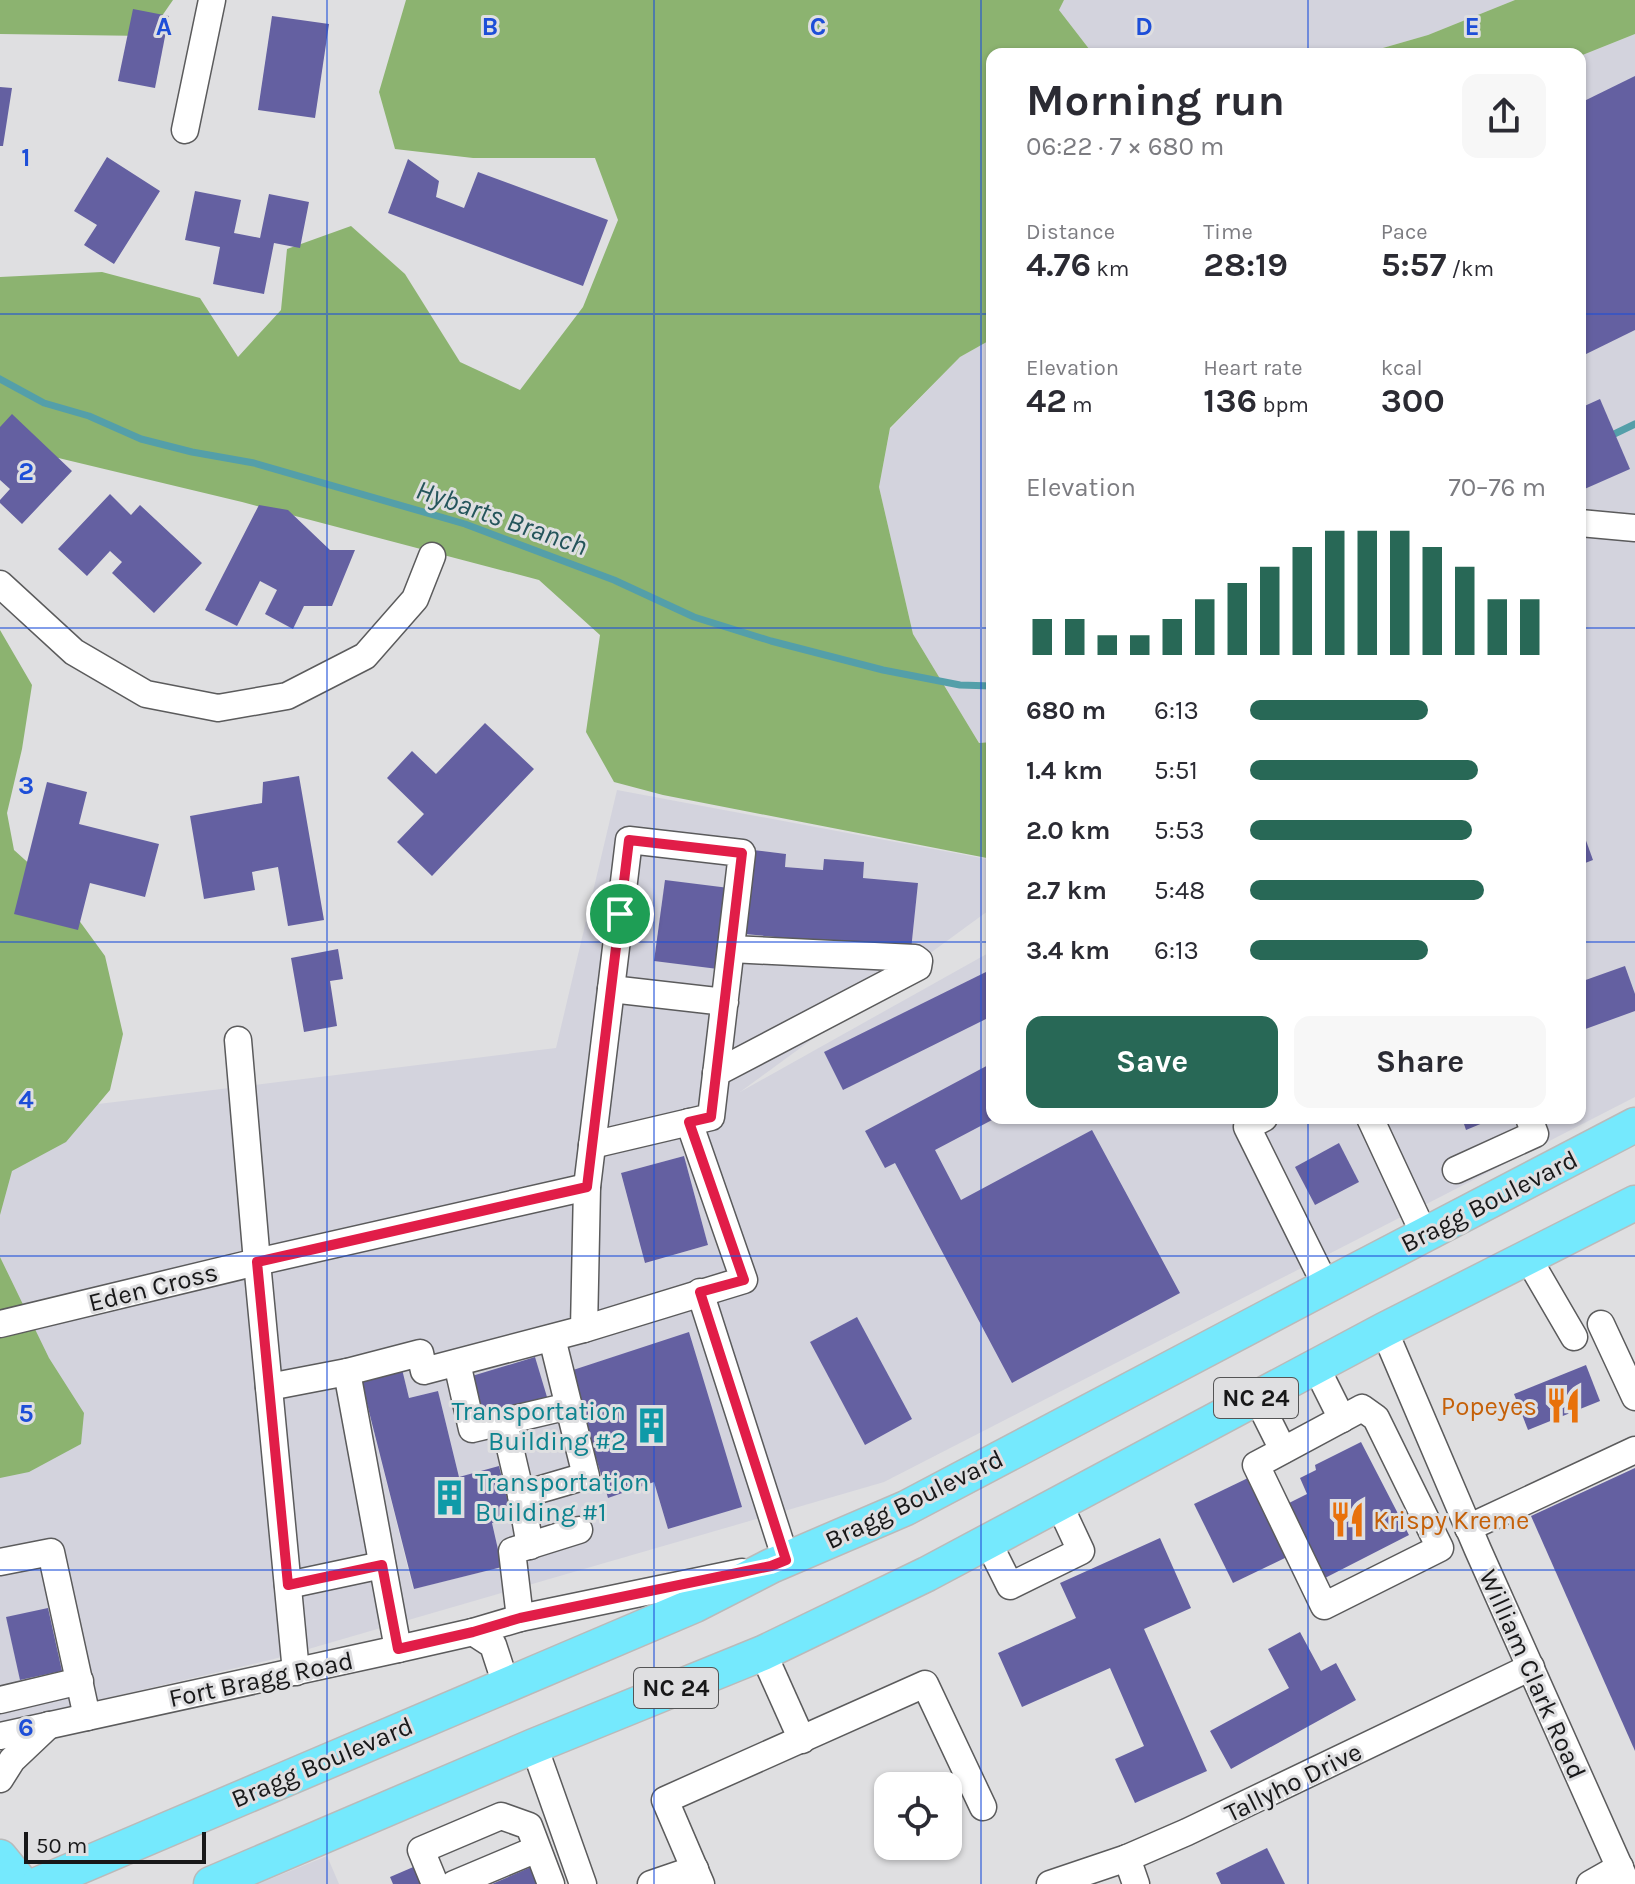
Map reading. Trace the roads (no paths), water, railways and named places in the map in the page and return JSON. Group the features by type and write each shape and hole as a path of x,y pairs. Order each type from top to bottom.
{"main road":[{"name":"Bragg Boulevard","path":"39,1884 695,1605 778,1563 906,1508 1635,1125"},
{"name":"NC 24","path":"229,1880 534,1746 763,1653 927,1574 1384,1330 1635,1203"}],"street":[{"path":"185,130 212,0"},
{"path":"1586,524 1635,528"},
{"path":"0,584 74,652 146,694 218,708 287,696 365,656 415,599 432,556"},
{"path":"584,1329 587,1187 592,1145 629,840 742,853 711,1117 592,1145"},
{"path":"716,1073 918,967 919,961 915,958 731,949"},
{"path":"611,989 725,1002"},
{"path":"238,1040 296,1672"},
{"path":"269,1387 347,1372 420,1353 424,1371 584,1329 744,1280 689,1122"},
{"path":"1253,1124 1247,1127 1326,1286"},
{"path":"1373,1124 1424,1234"},
{"path":"1456,1170 1535,1134 1531,1124"},
{"path":"1491,1154 1507,1191"},
{"name":"Eden Cross","path":"0,1324 587,1187"},
{"path":"1528,1258 1574,1337"},
{"path":"700,1292 778,1563"},
{"path":"1601,1324 1635,1397"},
{"name":"William Clark Road","path":"1384,1330 1624,1876"},
{"path":"521,1495 586,1476 552,1338"},
{"path":"457,1363 472,1429 569,1406"},
{"path":"1316,1367 1342,1419"},
{"path":"347,1372 398,1649"},
{"path":"1257,1398 1283,1450"},
{"path":"1440,1548 1376,1418 1362,1408 1256,1465 1324,1606 1440,1548 1470,1531 1635,1450"},
{"path":"504,1422 530,1546"},
{"path":"1397,1460 1432,1442"},
{"path":"988,1542 1010,1586 1081,1551 1059,1504"},
{"path":"520,1618 512,1551 579,1530"},
{"path":"0,1562 51,1552 87,1717"},
{"name":"Fort Bragg Road","path":"4,1735 778,1563"},
{"path":"288,1585 382,1565"},
{"path":"473,1632 493,1645 506,1685"},
{"path":"763,1653 802,1740"},
{"name":"Tallyho Drive","path":"1050,1884 1127,1858 1187,1832 1531,1667"},
{"path":"4,1735 0,1700 80,1681"},
{"path":"651,1884 698,1876 665,1800 925,1684 983,1807"},
{"path":"0,1779 12,1760 49,1725"},
{"path":"534,1746 583,1884"},
{"path":"454,1884 533,1838 558,1813"},
{"path":"435,1884 421,1850 501,1816 533,1838 551,1884"},
{"path":"1127,1858 1136,1884"},
{"path":"1590,1884 1624,1876"}],"waterway":[{"name":"Hybarts Branch","path":"0,379 44,403 89,416 141,439 254,463 465,524 614,580 694,617 771,641 883,670 960,685 986,686"},
{"name":"Hybarts Branch","path":"1608,437 1635,424"}],"place":[{"name":"Popeyes","path":"1563,1406"},
{"name":"Transportation Building #2","path":"652,1426"},
{"name":"Transportation Building #1","path":"449,1497"},
{"name":"Krispy Kreme","path":"1347,1520"}]}
